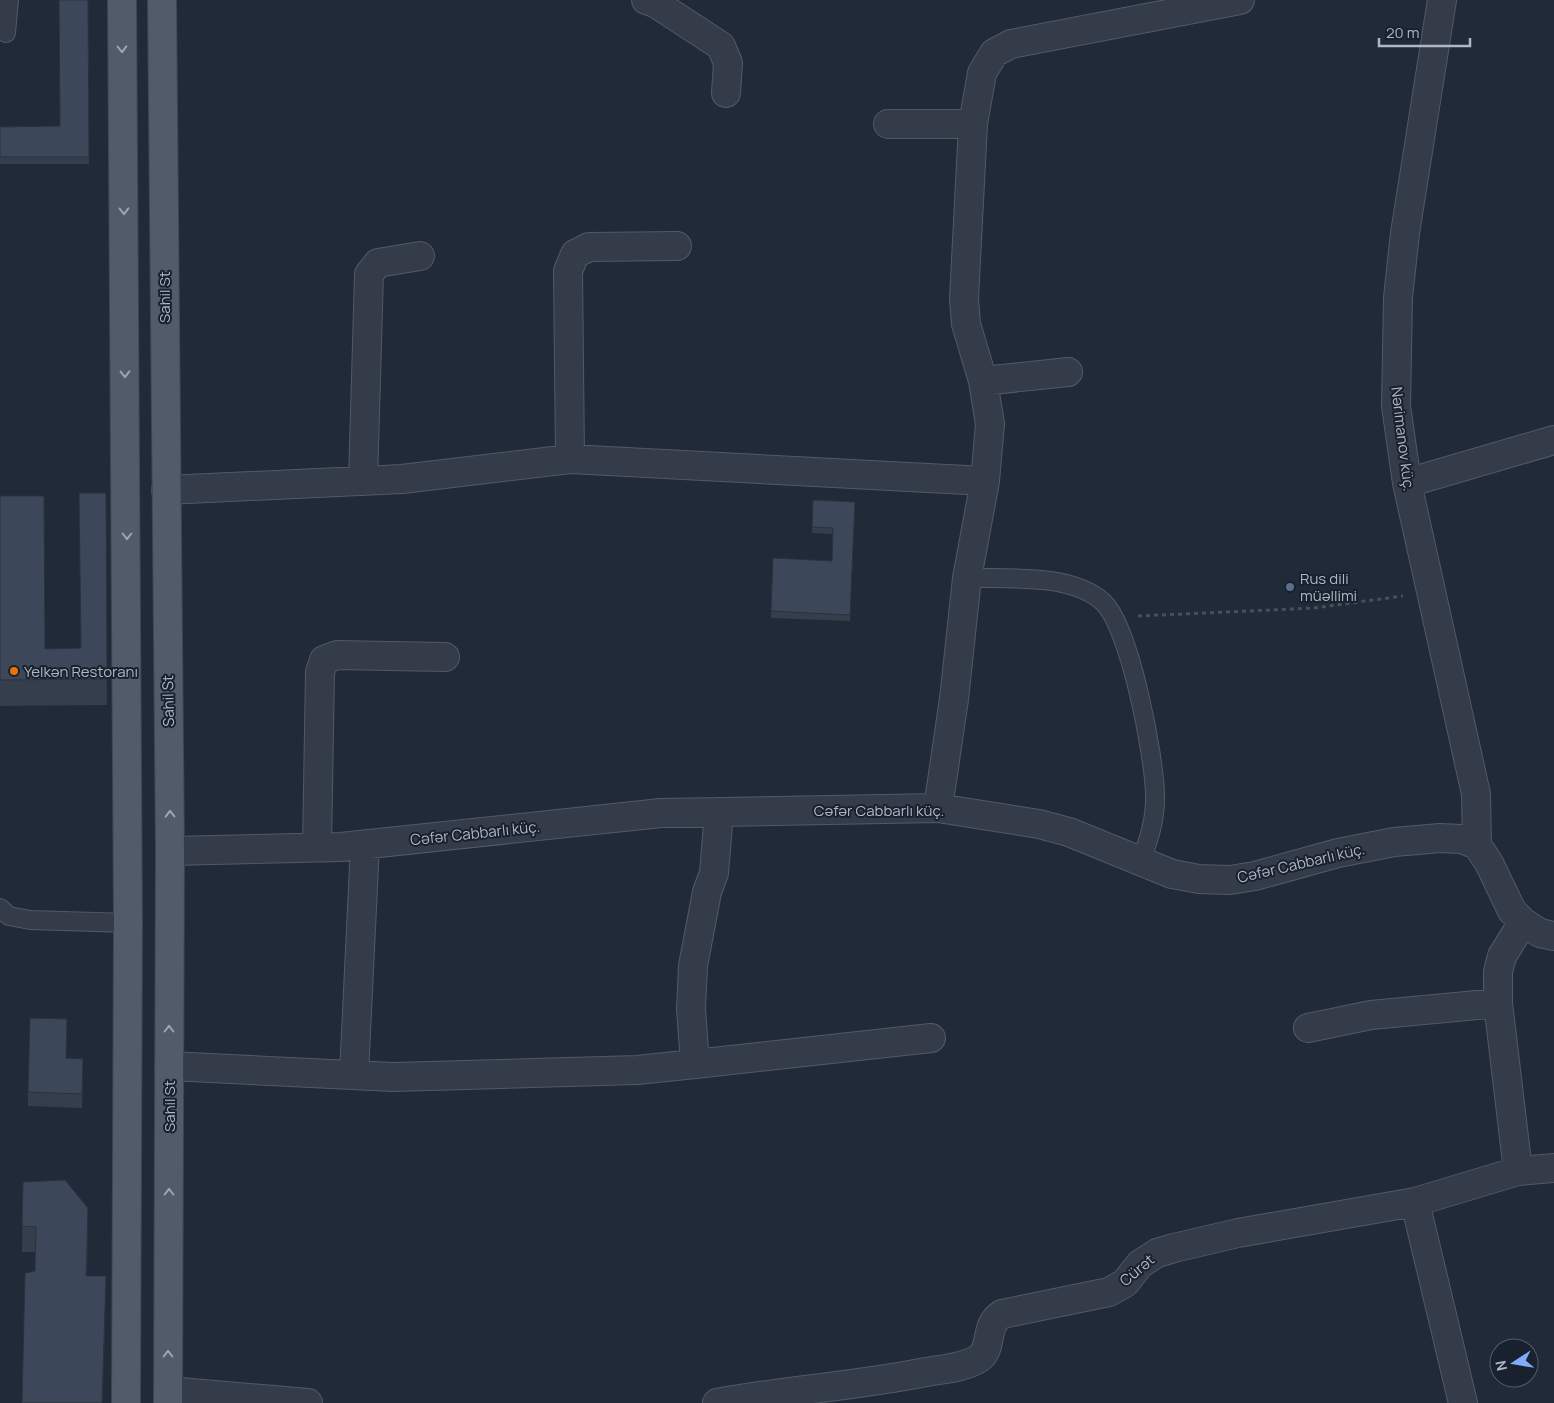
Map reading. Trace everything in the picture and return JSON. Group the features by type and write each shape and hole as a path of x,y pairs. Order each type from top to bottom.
{"main road":[{"path":"122,0 128,923 126,1403"},
{"name":"Sahil St","path":"162,0 170,851 168,1397"}],"street":[{"path":"646,0 655,3 721,46 728,63 726,93"},
{"path":"938,808 954,699 967,578 985,481 990,424 983,381 966,324 964,299 973,124 982,73 994,53 1011,44 1240,0"},
{"name":"Nərimanov küç.","path":"1442,0 1405,233 1398,298 1396,406 1407,483 1476,794 1477,845"},
{"path":"888,124 973,124"},
{"path":"570,459 568,271 575,254 589,247 676,246"},
{"path":"363,481 369,274 378,263 420,256"},
{"path":"983,381 1068,372"},
{"path":"1407,483 1554,440"},
{"path":"166,490 363,481 448,474 512,464 570,459 985,481"},
{"path":"317,847 320,672 324,660 337,655 445,657"},
{"name":"Cəfər Cabbarlı küç.","path":"170,851 365,845 616,817 719,812 938,808 1039,824 1069,832 1181,876 1199,879 1230,880 1255,876 1354,849 1394,842 1440,838 1461,839 1477,845"},
{"path":"695,1064 691,1009 694,966 707,892 714,873 719,812"},
{"path":"354,1074 365,845"},
{"path":"1477,845 1489,863 1512,911 1523,922 1540,933 1554,936"},
{"path":"1518,1171 1498,1004 1498,972 1502,956 1523,922"},
{"path":"1308,1028 1371,1015 1498,1004"},
{"path":"169,1066 393,1077 637,1070 931,1038"},
{"name":"Cürət","path":"718,1403 913,1375 967,1364 980,1358 988,1344 990,1326 1002,1314 1109,1292 1125,1283 1140,1264 1157,1253 1238,1233 1414,1202 1518,1171 1554,1168"},
{"path":"1414,1202 1463,1403"},
{"path":"168,1397 308,1403"}],"lane":[{"path":"6,33 9,0"},
{"path":"967,578 1053,581 1084,591 1102,602 1115,617 1135,680 1149,740 1156,795 1152,832 1141,861"},
{"path":"0,908 9,916 30,920 128,923"}],"path":[{"path":"1115,617 1314,608 1432,592"}],"building":[{"path":"59,0 88,0 89,157 0,157 0,127 60,126"},
{"path":"79,493 106,493 107,679 0,680 0,496 44,496 45,649 81,648"},
{"path":"813,500 855,502 850,615 771,611 773,558 832,561 833,528 812,527"},
{"path":"30,1018 67,1019 66,1058 83,1059 82,1094 28,1092"},
{"path":"65,1180 88,1208 86,1276 106,1276 102,1403 22,1403 25,1273 35,1271 36,1227 22,1226 23,1182"}],"place":[{"name":"Rus dili müəllimi","path":"1290,587"},
{"name":"Yelkən Restoranı","path":"14,671"}]}
